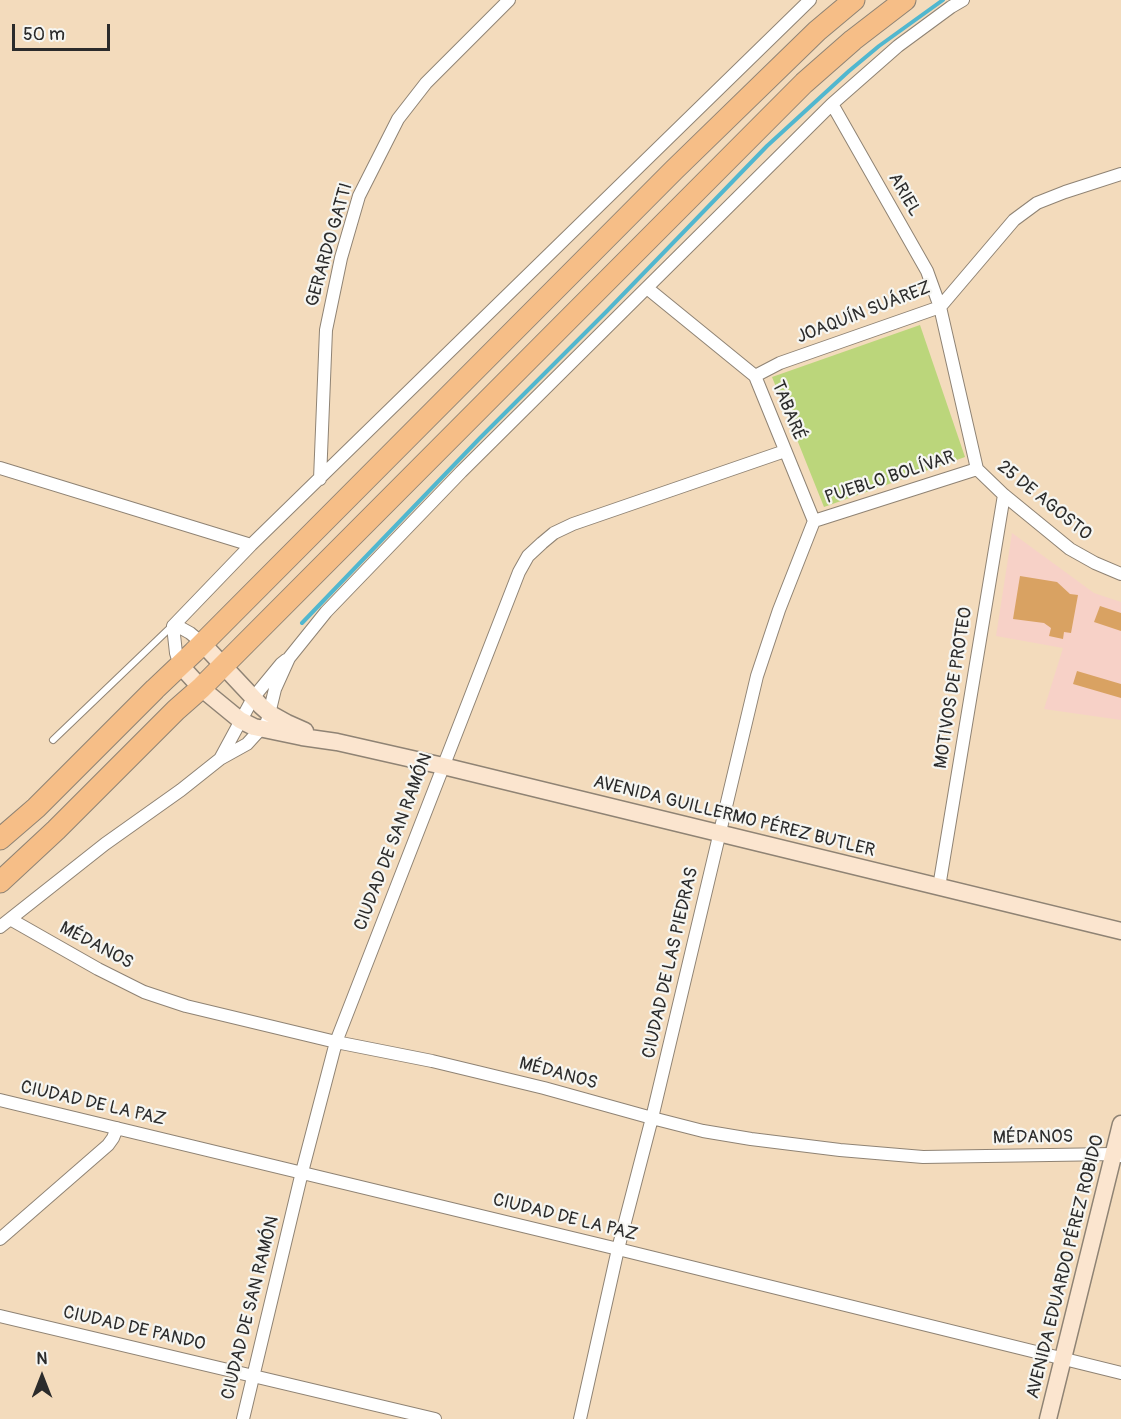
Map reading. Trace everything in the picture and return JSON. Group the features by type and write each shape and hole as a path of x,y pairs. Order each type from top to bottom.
{"highway":[{"path":"0,839 36,808 202,644 674,170 817,30 854,0"},
{"path":"0,882 201,688 804,83 853,40 905,0"}],"street":[{"name":"GERARDO GATTI","path":"320,479 326,330 359,196 398,119 426,83 509,0"},
{"path":"5,923 105,844 220,759 247,744 267,722 275,689 289,658 326,612 445,488 832,104 898,46 963,0"},
{"path":"173,626 251,545 803,3"},
{"name":"ARIEL","path":"832,104 927,271 940,307 977,469"},
{"name":"JOAQUÍN SUÁREZ","path":"755,376 780,363 940,307 1014,220 1037,203 1121,174"},
{"name":"TABARÉ","path":"647,288 755,376 814,521"},
{"name":"CIUDAD DE SAN RAMÓN","path":"244,1419 302,1173 336,1042 519,572 528,556 542,543 554,533 573,524 785,451"},
{"path":"0,468 251,545"},
{"name":"25 DE AGOSTO","path":"977,469 1004,495 1070,549 1121,574"},
{"name":"PUEBLO BOLÍVAR","path":"814,521 977,469"},
{"name":"MOTIVOS DE PROTEO","path":"939,887 1004,495"},
{"name":"CIUDAD DE LAS PIEDRAS","path":"580,1419 618,1249 652,1118 757,676 779,610 814,521"},
{"path":"173,626 190,633 269,713 307,732 337,742"},
{"path":"173,626 180,665 201,688 240,720 262,729 337,742"},
{"path":"220,759 252,698 280,664 289,658"},
{"name":"AVENIDA GUILLERMO PÉREZ BUTLER","path":"337,742 1121,931"},
{"name":"MÉDANOS","path":"5,923 144,992 186,1006 544,1088 703,1131 840,1150 911,1156 1117,1155"},
{"name":"CIUDAD DE LA PAZ","path":"0,1100 1121,1373"},
{"name":"AVENIDA EDUARDO PÉREZ ROBIDO","path":"1048,1419 1117,1155 1121,1125"},
{"path":"0,1239 108,1145 117,1128"},
{"name":"CIUDAD DE PANDO","path":"0,1316 435,1419"}],"lane":[{"path":"53,740 173,626"}],"shaded area":[{"path":"1012,533 1094,593 1121,602 1121,720 1044,709 1063,648 996,636"}],"green space":[{"path":"920,325 965,457 824,507 772,377"}],"building":[{"path":"1020,576 1057,582 1070,594 1078,595 1071,633 1064,632 1063,639 1049,636 1051,628 1044,623 1013,619"},
{"path":"1100,606 1121,613 1121,631 1094,622"},
{"path":"1077,671 1121,684 1121,698 1073,684"}],"waterway":[{"path":"302,623 767,146 879,46 943,0"}]}
